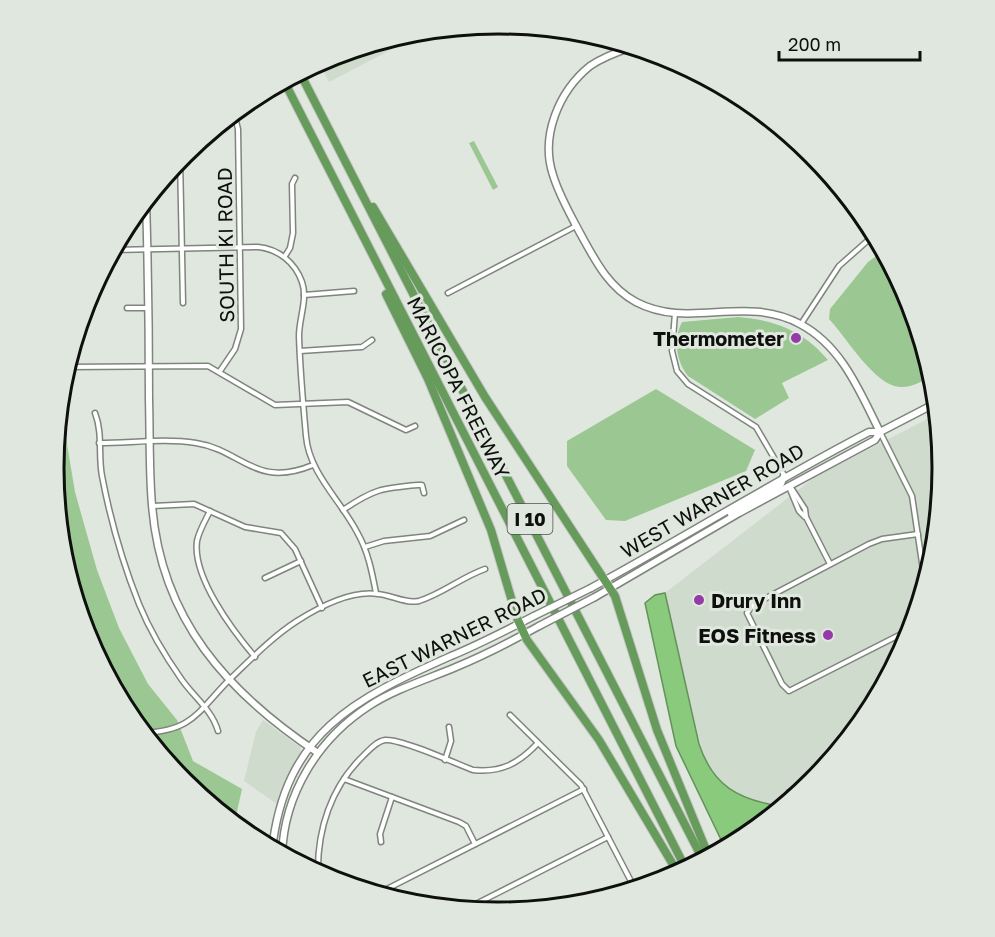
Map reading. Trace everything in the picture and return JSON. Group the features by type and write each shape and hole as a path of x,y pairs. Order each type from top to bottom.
{"highway":[{"name":"MARICOPA FREEWAY","path":"304,80 699,852"},
{"name":"MARICOPA FREEWAY","path":"288,89 682,861"},
{"path":"354,179 381,218 485,397 615,596 657,730 706,849"},
{"path":"364,238 365,253 428,380 491,530 519,624 599,740 673,865"}],"main road":[{"path":"620,52 597,62 575,80 558,107 549,142 553,175 599,268 622,293 646,307 675,314 743,309 773,314 800,324 826,344 841,360 880,432"},
{"path":"146,214 152,506 162,559 172,591 195,636 228,681 260,712 318,753"},
{"name":"WEST WARNER ROAD","path":"567,612 730,518 874,440 880,432 927,408"},
{"name":"WEST WARNER ROAD","path":"561,603 591,588 784,476 869,432 880,432"},
{"path":"730,518 737,509 780,484 784,476"},
{"name":"EAST WARNER ROAD","path":"274,840 281,804 292,775 310,748 343,713 373,693 561,603"},
{"name":"EAST WARNER ROAD","path":"284,846 291,806 301,780 318,753 350,720 378,701 567,612"},
{"path":"373,693 378,701"}],"street":[{"name":"SOUTH KI ROAD","path":"220,371 235,349 242,329 236,122"},
{"path":"180,173 183,303"},
{"path":"285,256 292,240 292,184 295,178"},
{"path":"448,293 577,226"},
{"path":"800,324 835,272 867,242"},
{"path":"123,250 267,248 285,256 300,276 304,295 300,321 300,351 307,446 314,464 365,548 376,593"},
{"path":"304,295 354,291"},
{"path":"127,308 148,308"},
{"path":"675,314 672,351 677,371 688,384 756,427 784,476"},
{"path":"300,351 362,347 372,340"},
{"path":"76,367 196,365 220,371 266,402 285,405 348,402 406,430 415,426"},
{"path":"95,413 98,422 105,490 140,605 165,656 212,716 218,732"},
{"path":"880,432 910,490 922,559"},
{"path":"99,443 197,443 258,471 295,470 314,464"},
{"path":"343,510 369,492 385,487 418,484 422,485 424,492"},
{"path":"789,485 795,490 830,564"},
{"path":"152,506 194,504 245,527 281,533 290,541 301,561 322,608"},
{"path":"210,511 197,541 200,567 227,620 255,657"},
{"path":"365,548 384,541 430,536 464,520"},
{"path":"898,636 789,691 782,684 748,618 748,610 830,564 875,542 918,534"},
{"path":"265,578 301,561"},
{"path":"153,732 180,726 206,708 228,681 290,625 322,608 347,598 376,593 406,601 419,601 485,569"},
{"path":"510,715 584,789 630,881"},
{"path":"445,760 452,741 449,727"},
{"path":"318,863 323,825 334,795 365,754 385,740 394,741 473,770 500,770 524,758 538,743"},
{"path":"344,779 459,822 466,826 475,844"},
{"path":"388,889 584,789"},
{"path":"381,842 380,834 392,797"},
{"path":"480,902 608,837"}],"shaded area":[{"path":"398,46 329,82 324,71"},
{"path":"474,141 498,187 493,190 469,143"},
{"path":"876,256 898,302 917,356 922,381 917,384 900,387 890,385 871,370 829,319 830,309 868,262"},
{"path":"738,317 776,324 799,334 828,360 782,383 789,398 755,419 688,376 678,357 677,336 682,322"},
{"path":"656,389 755,450 746,471 625,521 606,520 567,466 567,441"},
{"path":"929,418 932,468 928,525 917,581 898,635 873,686 842,733 824,755 772,805 751,801 733,793 715,775 703,757 665,593 815,477"},
{"path":"65,431 75,492 97,570 119,628 148,684 177,720 193,761 242,789 236,815 211,795 171,755 137,710 108,660 87,608 72,553 64,497"},
{"path":"665,593 699,744 705,758 720,780 729,788 751,799 772,805 721,840 676,746 645,603 655,595"},
{"path":"263,720 300,747 301,751 277,804 244,781 256,732"}],"place":[{"name":"Thermometer","path":"796,338"},
{"name":"Drury Inn","path":"699,600"},
{"name":"EOS Fitness","path":"828,635"}]}
